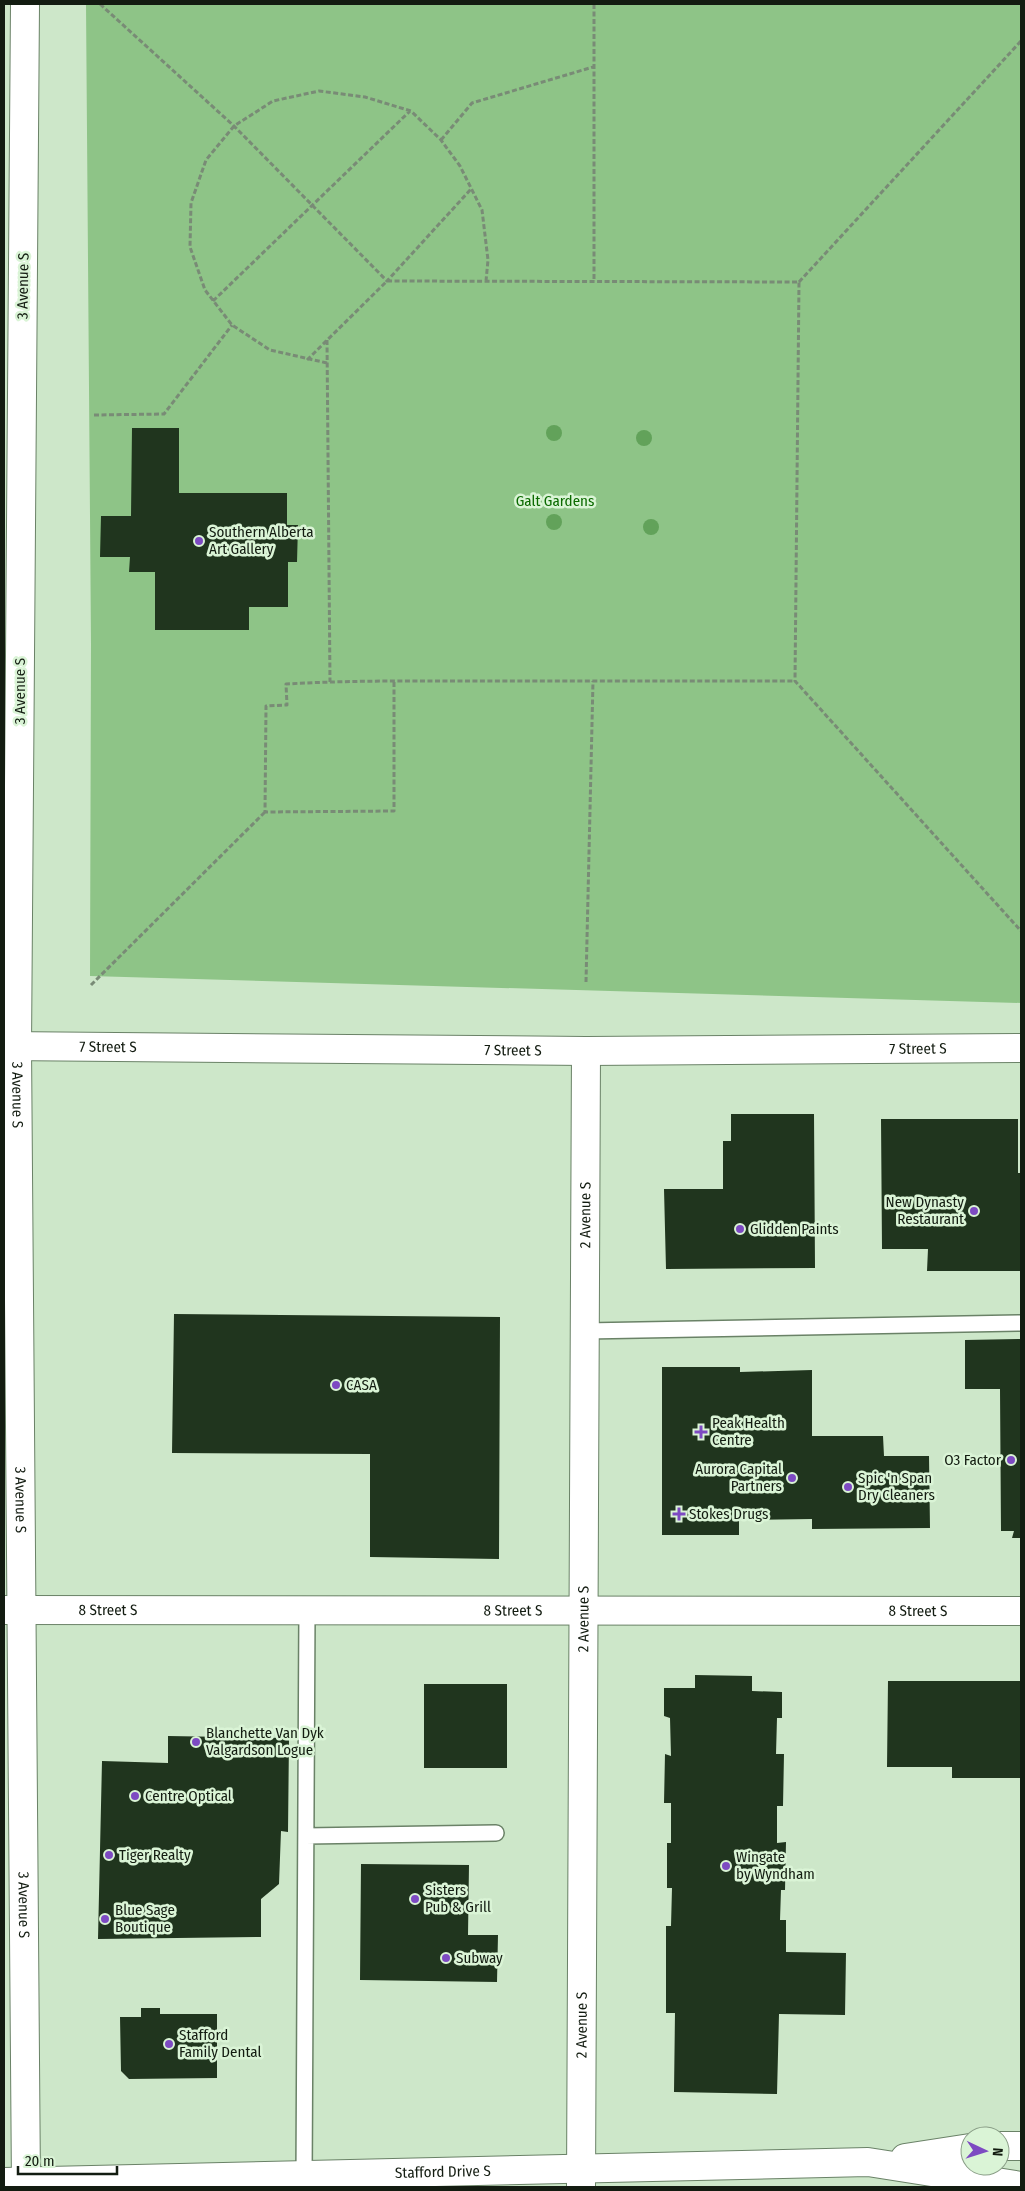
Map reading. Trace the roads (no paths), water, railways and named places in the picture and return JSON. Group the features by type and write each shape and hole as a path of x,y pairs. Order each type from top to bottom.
{"main road":[{"name":"3 Avenue S","path":"19,2184 10,1046 12,512 25,4"},
{"name":"7 Street S","path":"10,1046 586,1050 1021,1048"},
{"name":"2 Avenue S","path":"581,2178 586,1050"},
{"name":"8 Street S","path":"14,1610 1021,1611"},
{"name":"Stafford Drive S","path":"19,2184 581,2178 881,2162 960,2150"},
{"name":"Stafford Drive S","path":"881,2162 1021,2186"}],"lane":[{"path":"585,1331 1021,1323"},
{"path":"304,2181 307,1610"},
{"path":"306,1836 496,1833"}],"place":[{"name":"Southern Alberta Art Gallery","path":"199,541"},
{"name":"New Dynasty Restaurant","path":"974,1211"},
{"name":"Glidden Paints","path":"740,1229"},
{"name":"CASA","path":"336,1385"},
{"name":"Peak Health Centre","path":"701,1432"},
{"name":"O3 Factor","path":"1011,1460"},
{"name":"Aurora Capital Partners","path":"792,1478"},
{"name":"Spic 'n Span Dry Cleaners","path":"848,1487"},
{"name":"Stokes Drugs","path":"679,1514"},
{"name":"Blanchette Van Dyk Valgardson Logue","path":"196,1742"},
{"name":"Centre Optical","path":"135,1796"},
{"name":"Tiger Realty","path":"109,1855"},
{"name":"Wingate by Wyndham","path":"726,1866"},
{"name":"Sisters Pub & Grill","path":"415,1899"},
{"name":"Blue Sage Boutique","path":"105,1919"},
{"name":"Subway","path":"446,1958"},
{"name":"Stafford Family Dental","path":"169,2044"}],"park label":[{"name":"Galt Gardens","path":"555,501"}]}
